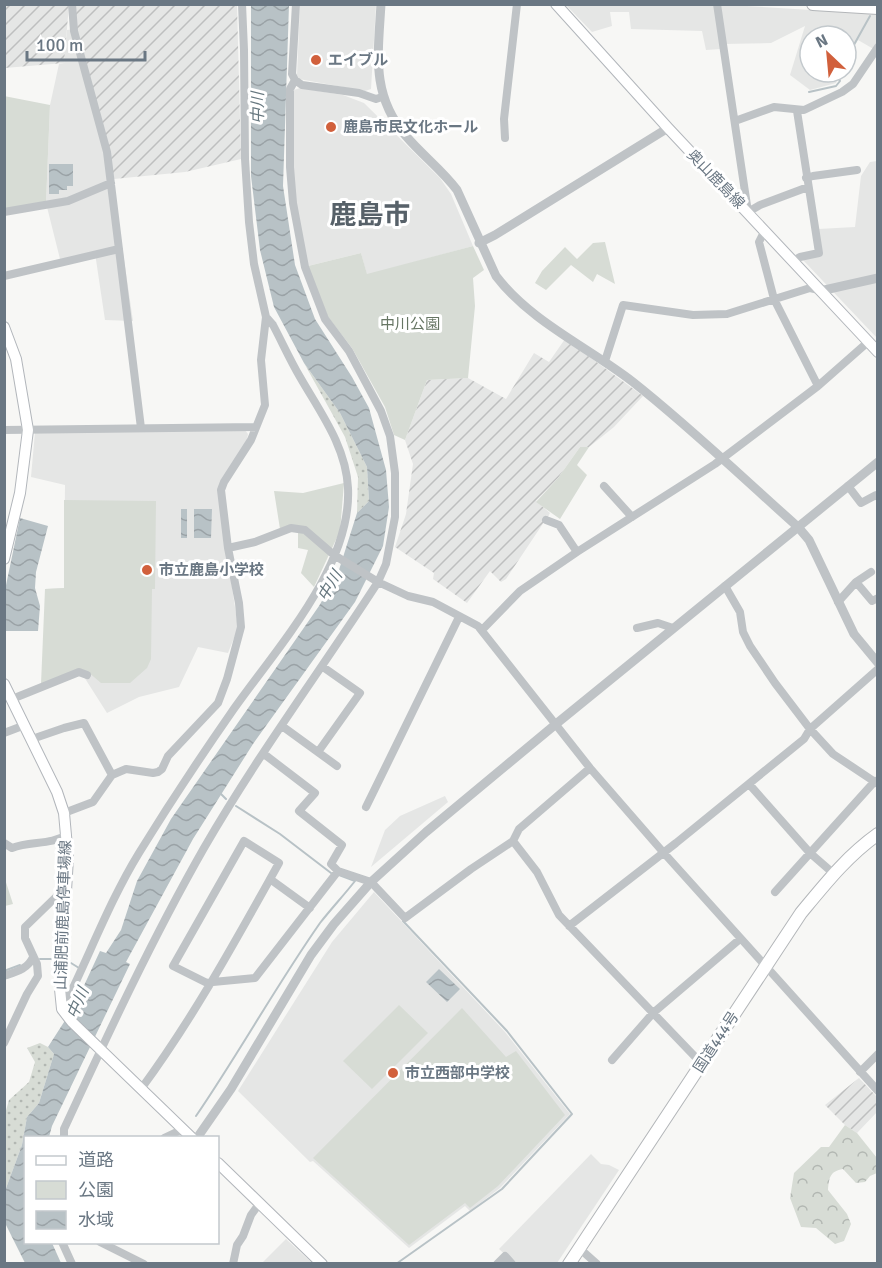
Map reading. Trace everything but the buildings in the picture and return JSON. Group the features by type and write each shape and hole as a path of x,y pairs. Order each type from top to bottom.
{"highway":[{"path":"813,4 873,7"},
{"name":"国道444号","path":"569,1263 801,913 833,873 861,846 878,834"}],"main road":[{"name":"奥山鹿島線","path":"556,4 668,128 878,352"},
{"path":"4,327 16,359 28,430 20,493 4,559"},
{"name":"山浦肥前鹿島停車場線","path":"4,684 57,792 64,813 67,835 67,890 61,1002 65,1015 100,1050"},
{"path":"100,1050 191,1136"},
{"path":"219,1164 258,1204 322,1263"}],"street":[{"path":"72,4 74,31 107,152 141,428"},
{"path":"64,813 93,802 112,775 126,769 153,773 162,769 168,756 218,703 241,627 221,490 251,440 265,405 261,360 266,317 254,264 249,222 245,159 242,4"},
{"path":"296,4 292,74 295,80 302,85 359,93 376,99 382,97"},
{"path":"381,4 378,79 382,97 391,116 406,136 457,189 479,243 505,288 545,322 605,361 666,409 798,527 809,540 854,634 878,663"},
{"path":"505,138 506,100 517,4"},
{"path":"717,4 748,212 807,183 813,176 857,170"},
{"path":"735,121 774,107 804,110 842,92 853,84 878,47"},
{"path":"63,1135 100,1050 185,882 210,838 282,726 378,582 386,564 395,517 395,484 390,436 381,411 349,351 325,319 305,267 293,202 290,167 290,89 295,80"},
{"path":"793,261 819,253 797,111"},
{"path":"479,243 668,128"},
{"path":"4,212 68,201 111,183"},
{"path":"765,230 759,242 774,299 818,386"},
{"path":"4,276 120,249"},
{"path":"605,361 623,305 693,315 727,314 810,288 820,291 878,278"},
{"path":"61,1002 71,992 138,855 211,741 307,606 343,533 348,488 344,462 332,433 273,325 266,317"},
{"path":"482,630 520,591 715,464 818,386 868,342"},
{"path":"4,430 256,427"},
{"path":"198,1136 231,1089 311,955 334,924 371,882 426,832 556,724 878,462"},
{"path":"604,486 632,517"},
{"path":"848,486 861,503 876,495 878,497"},
{"path":"546,520 559,525 577,552"},
{"path":"228,548 255,542 291,528 298,528 310,534 334,555 378,582 408,596 433,602 482,630 590,768 765,967 878,1090"},
{"path":"838,602 856,582 872,572"},
{"path":"856,582 872,601 878,598"},
{"path":"725,586 740,612 743,632 760,664 810,729 833,754 876,782 775,892"},
{"path":"366,807 459,617"},
{"path":"637,628 658,622 674,628"},
{"path":"318,752 360,693 323,667"},
{"path":"569,926 804,739 810,729 878,669"},
{"path":"12,699 79,672 87,675"},
{"path":"32,739 84,723 112,775"},
{"path":"4,733 25,725"},
{"path":"282,726 337,766"},
{"path":"264,754 315,793 299,811 342,844 331,864 338,871 371,882 405,918 513,841 519,829 590,768"},
{"path":"749,784 810,853 833,873"},
{"path":"4,843 12,848 24,843 59,840 67,835"},
{"path":"141,1089 167,1054 213,982 279,863 244,841 173,966 207,983 213,982 255,978 338,871"},
{"path":"513,841 537,872 559,915 702,1064"},
{"path":"270,879 310,908"},
{"path":"4,1043 38,976 37,964 25,938 25,927 58,895 67,890"},
{"path":"612,1060 653,1013 740,939"},
{"path":"4,976 28,965 33,957"},
{"path":"860,1072 878,1054"},
{"path":"166,1136 183,1129"},
{"path":"233,1263 237,1245 243,1236 250,1215 258,1204"},
{"path":"63,1244 72,1263"},
{"path":"104,1244 144,1263"},
{"path":"579,1248 597,1263"},
{"path":"497,1263 504,1256 512,1263"}],"shaded area":[{"path":"5,5 69,5 64,63 5,68"},
{"path":"74,5 237,5 241,159 185,172 114,179 76,29"},
{"path":"300,5 376,5 371,89 365,91 299,79 297,75"},
{"path":"566,5 730,5 877,14 877,51 858,40 858,24 798,24 798,30 771,43 722,44 721,49 706,50 702,31 631,29 629,12 610,12 612,26 592,32"},
{"path":"76,29 113,184 133,321 105,320 95,253 60,259 46,203 50,105 59,64 64,63 67,30"},
{"path":"798,49 798,81 790,75"},
{"path":"802,84 832,84 810,90"},
{"path":"300,88 343,95 364,103 440,178 451,194 473,246 367,275 361,253 308,266 296,202 293,168 294,90"},
{"path":"877,161 877,338 803,260 821,255 818,229 855,227 861,176 870,162"},
{"path":"565,339 643,396 614,427 589,447 580,447 558,478 536,501 550,513 506,579 501,582 490,571 467,603 433,579 434,573 395,547 406,514 413,464 405,440 427,380 468,378 506,399 534,353 549,362"},
{"name":"市立鹿島小学校","path":"245,430 248,434 247,440 220,483 218,491 238,628 228,653 198,647 179,687 139,697 107,713 79,669 45,589 64,588 65,485 31,477 35,432"},
{"path":"445,796 448,802 371,867 385,830 400,816"},
{"name":"市立西部中学校","path":"374,892 505,1032 570,1114 500,1188 470,1211 465,1206 409,1248 313,1161 310,1162 238,1091 332,942"},
{"path":"859,1078 877,1097 878,1111 857,1133 845,1125 825,1105"},
{"path":"591,1154 601,1164 619,1170 557,1263 514,1263 499,1249"},
{"path":"286,1239 312,1263 262,1263"}],"green space":[{"path":"4,96 50,105 46,203 5,209"},
{"path":"605,242 615,284 597,274 593,282 571,265 546,290 535,283 542,271 565,247 577,259 593,243"},
{"name":"中川公園","path":"473,246 484,270 473,278 475,306 468,378 427,380 405,440 394,435 385,407 352,348 328,317 308,266 361,253 367,274"},
{"path":"304,363 340,413 367,467 369,501 357,513 358,477 345,437"},
{"path":"580,447 589,447 577,465 587,475 560,519 536,502 558,478"},
{"path":"344,483 340,531 314,587 301,573 308,550 298,548 298,525 280,529 274,491 303,493"},
{"path":"64,500 156,501 151,659 147,668 130,683 101,683 87,671 79,669 41,684 45,589 64,588"},
{"path":"4,876 13,904 5,906 4,906"},
{"path":"399,1005 428,1033 372,1089 343,1061"},
{"path":"462,1008 506,1057 516,1051 565,1115 498,1186 470,1208 465,1203 409,1245 313,1158"},
{"path":"40,1043 54,1054 39,1103 27,1117 22,1145 5,1191 5,1114 9,1100 29,1082 35,1062 27,1048"},
{"path":"845,1125 857,1133 877,1158 877,1173 865,1182 856,1183 843,1169 835,1171 831,1176 828,1190 847,1214 851,1224 844,1241 835,1244 816,1228 801,1227 790,1198 794,1173 821,1147 829,1147"}],"water":[{"name":"中川","path":"251,5 289,5 283,186 295,265 315,319 369,408 386,470 389,507 383,546 355,602 253,744 193,839 126,962 130,964 49,1136 24,1136 24,1244 52,1244 61,1263 25,1263 5,1223 5,1191 22,1145 27,1117 39,1103 54,1054 48,1047 75,1005 100,951 106,953 121,930 137,881 171,819 319,606 338,573 357,513 369,501 367,467 340,413 304,363 274,307 260,250 251,176"},
{"path":"49,164 73,164 73,186 67,186 67,190 59,190 59,194 49,194"},
{"path":"181,509 187,509 187,538 181,538"},
{"path":"194,509 212,509 211,538 194,538"},
{"path":"20,518 48,526 36,572 35,588 40,606 38,631 5,631 5,590"},
{"path":"439,969 460,989 447,1002 426,982"}],"waterway":[{"path":"858,38 870,16"},
{"path":"809,92 838,84"},
{"path":"220,793 226,799"},
{"path":"236,806 280,834 331,873"},
{"path":"196,1116 320,923 355,881 339,875"},
{"path":"396,1264 502,1189 572,1114 507,1031 403,921"},
{"path":"40,959 54,959"},
{"path":"71,963 79,968"},
{"path":"4,971 20,965"}],"place":[{"name":"エイブル","path":"316,60"},
{"name":"鹿島市民文化ホール","path":"331,127"},
{"name":"市立鹿島小学校","path":"147,570"},
{"name":"市立西部中学校","path":"393,1073"}],"district":[{"name":"鹿島市","path":"370,215"}]}
